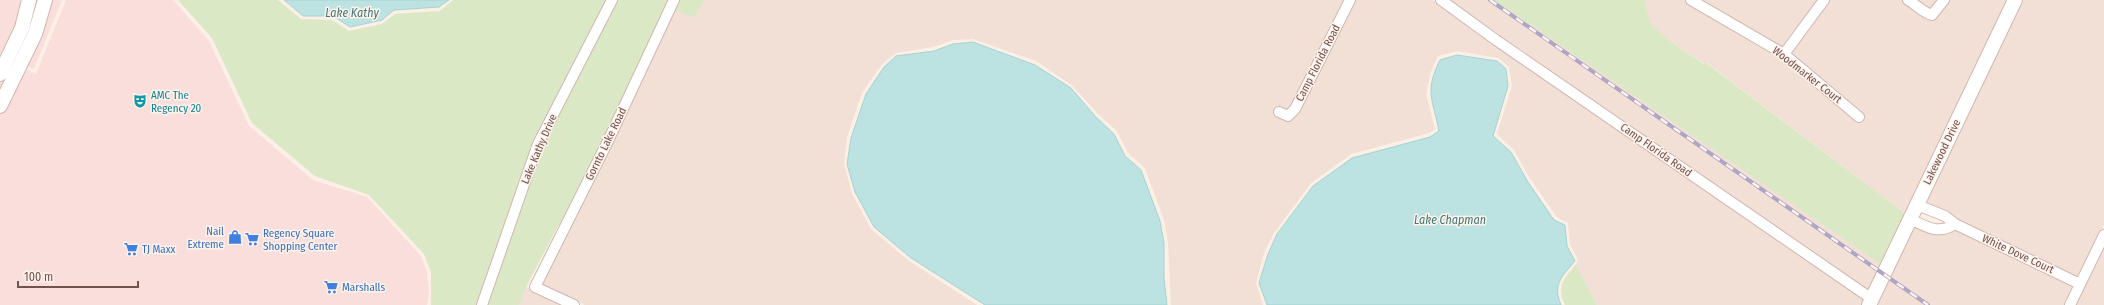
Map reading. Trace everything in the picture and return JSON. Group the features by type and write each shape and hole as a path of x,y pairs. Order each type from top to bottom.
{"street":[{"path":"0,106 4,72 22,28 29,0"},
{"path":"4,72 35,34 44,0"},
{"name":"Lake Kathy Drive","path":"482,305 538,144 612,0"},
{"name":"Gornto Lake Road","path":"574,305 535,287 608,142 674,0"},
{"name":"Camp Florida Road","path":"1279,112 1288,116 1295,109 1350,0"},
{"name":"Camp Florida Road","path":"1441,0 1871,302"},
{"name":"Woodmarker Court","path":"1691,0 1784,54 1859,117"},
{"path":"1784,54 1824,0"},
{"path":"1913,1 1923,12 1932,15 1944,0"},
{"name":"Lakewood Drive","path":"1871,302 2015,0"},
{"name":"White Dove Court","path":"1917,205 1945,216 1955,224 2080,284"},
{"path":"1910,219 1934,230 1946,230 1955,224"},
{"path":"2070,305 2104,235"}],"shaded area":[{"path":"0,0 25,0 5,55 0,53"},
{"path":"49,0 62,0 34,69 25,65"},
{"path":"66,0 173,0 209,41 249,126 313,180 367,197 421,256 427,272 429,293 427,305 0,305 0,57 36,74"},
{"path":"704,0 1346,0 1291,107 1288,111 1277,107 1273,115 1287,120 1355,0 1433,0 1493,44 1867,301 1865,305 1597,305 1576,264 1578,260 1570,244 1568,223 1557,217 1531,180 1514,150 1497,134 1512,86 1509,67 1498,58 1457,51 1438,56 1431,71 1426,94 1435,129 1429,133 1351,154 1311,183 1274,233 1264,253 1256,283 1263,305 1171,305 1168,242 1164,220 1145,168 1128,153 1117,131 1098,114 1073,86 1036,61 973,39 953,40 933,47 896,53 882,64 862,93 847,137 844,164 852,194 871,229 909,261 977,305 585,305 541,284 638,89 674,10 694,18"},
{"path":"1449,0 1494,0 1879,263 1883,266 1871,292"},
{"path":"1645,0 2010,0 1907,215 1706,62 1705,64 1667,39 1650,22"},
{"path":"2019,0 2104,0 2104,225 2079,278 1959,221 1946,212 1923,202"},
{"path":"1912,225 1933,234 1946,235 1957,230 2075,286 2066,305 1874,305"},
{"path":"2104,244 2104,305 2075,305"},
{"path":"526,287 563,305 519,305"}],"green space":[{"path":"178,0 278,0 301,19 332,20 349,31 382,24 395,14 440,11 453,0 608,0 534,142 477,305 431,305 431,272 424,254 369,195 315,176 252,123 212,38"},
{"path":"617,0 670,0 604,140 565,217 558,226 526,287 519,305 486,305 542,146"},
{"path":"679,0 704,0 694,18 674,10"},
{"path":"1494,0 1645,0 1650,22 1667,39 1704,64 1705,62 1907,215 1883,266"},
{"path":"1576,264 1597,305 1565,305 1562,298 1561,287 1565,278"}],"water":[{"name":"Lake Kathy","path":"284,0 449,0 439,7 394,10 382,20 350,27 333,16 303,16"},
{"path":"973,42 1035,65 1071,88 1095,116 1114,134 1125,156 1141,170 1160,221 1164,243 1164,278 1167,305 985,305 911,258 874,227 855,192 847,164 851,138 866,94 884,67 896,56 934,51 953,44"},
{"name":"Lake Chapman","path":"1457,55 1497,61 1506,69 1508,86 1493,136 1511,152 1528,182 1554,220 1565,225 1567,246 1575,261 1562,276 1558,286 1558,298 1561,305 1267,305 1259,283 1268,254 1277,234 1313,186 1352,158 1430,137 1439,131 1431,96 1432,80 1440,60"}],"railway":[{"path":"1490,0 1928,305"}],"place":[{"name":"AMC The Regency 20","path":"140,101"},
{"name":"Nail Extreme","path":"235,237"},
{"name":"Regency Square Shopping Center","path":"252,239"},
{"name":"TJ Maxx","path":"131,249"},
{"name":"Marshalls","path":"331,287"}]}
